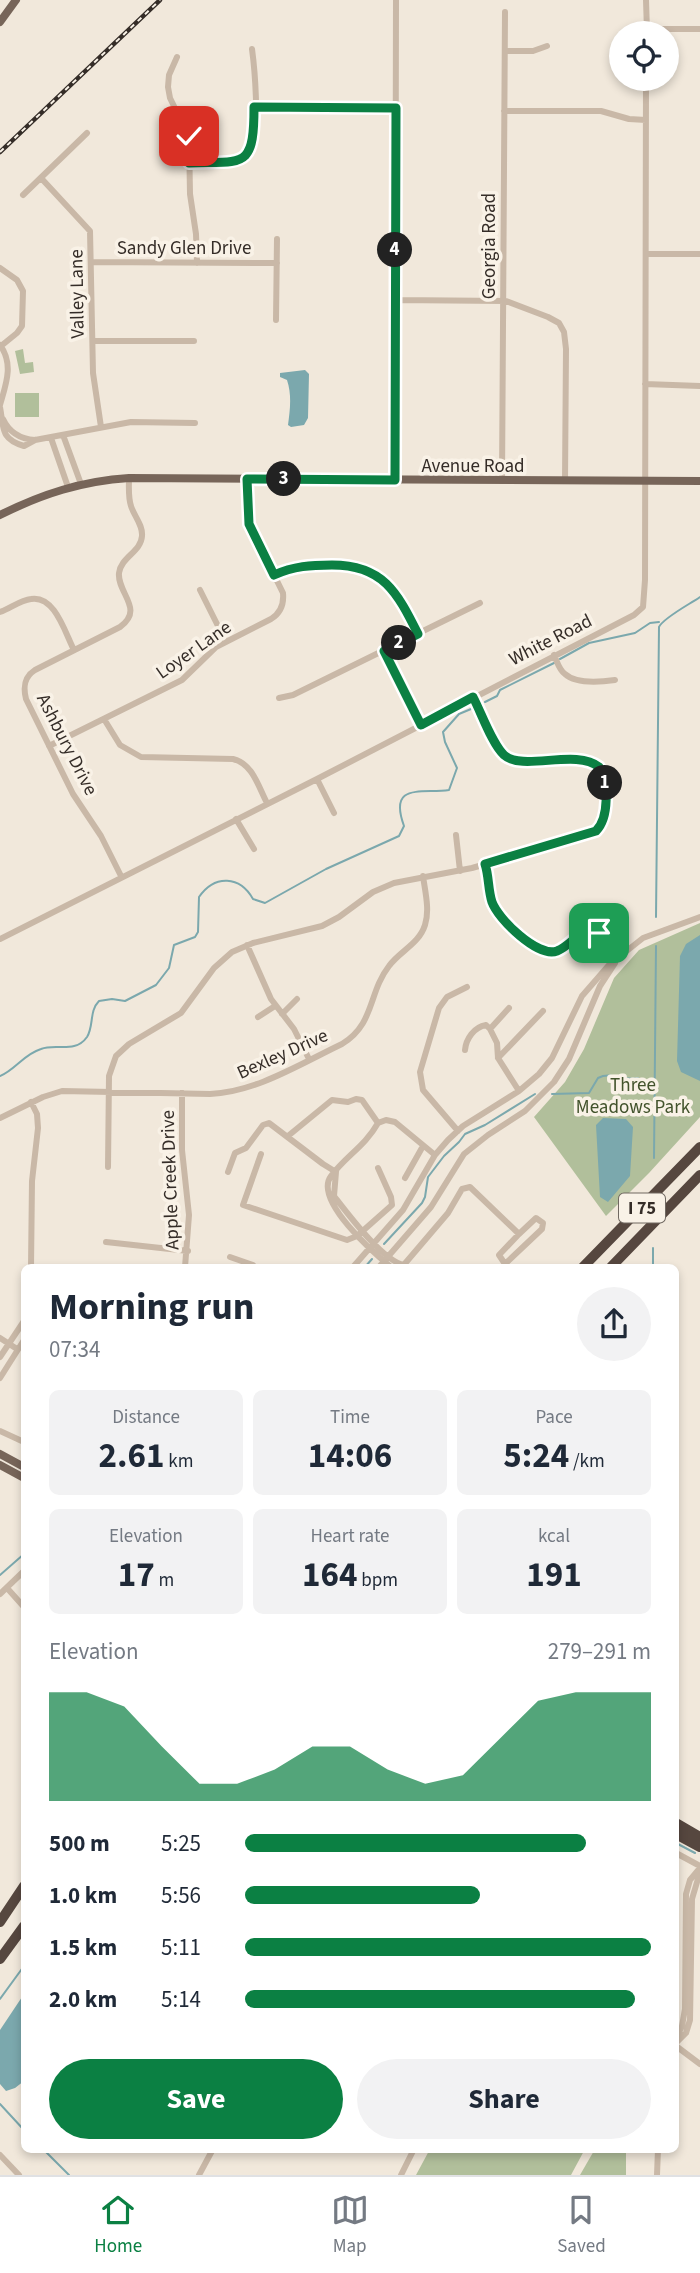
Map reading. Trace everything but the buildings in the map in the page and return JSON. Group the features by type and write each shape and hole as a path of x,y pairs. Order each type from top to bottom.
{"highway":[{"name":"I 75","path":"586,1264 700,1147"},
{"name":"I 75","path":"614,1264 700,1175"},
{"path":"679,1825 700,1839"},
{"path":"679,1832 700,1839"},
{"path":"679,1833 700,1847"},
{"path":"0,1924 21,1891"},
{"path":"0,1924 21,1897"},
{"path":"0,1959 21,1930"}],"main road":[{"path":"0,22 16,0"},
{"name":"Avenue Road","path":"0,515 68,487 129,478 700,481"},
{"path":"0,1454 21,1465"},
{"path":"0,1465 21,1476"}],"street":[{"path":"395,480 396,0"},
{"path":"646,0 647,21"},
{"name":"Georgia Road","path":"502,481 505,12"},
{"path":"679,30 700,29"},
{"path":"505,51 533,51 547,46"},
{"path":"189,163 230,162 245,156 253,142 252,49"},
{"path":"177,57 169,75 168,87 173,104 188,131 190,194 197,263"},
{"name":"White Road","path":"0,939 317,779 554,654 634,615 643,607 646,91"},
{"path":"254,107 396,108"},
{"path":"504,111 601,111 629,119 646,120"},
{"path":"23,195 87,133"},
{"name":"Valley Lane","path":"41,178 89,229 94,387 101,427"},
{"path":"276,239 276,320"},
{"path":"646,254 700,254"},
{"name":"Sandy Glen Drive","path":"92,262 277,263"},
{"path":"0,268 17,280 23,291 22,326 18,334 0,345 8,360 0,406 3,419 13,432 35,440 131,422 195,423"},
{"path":"395,300 503,300 554,320 564,332 566,349 565,481"},
{"path":"93,341 194,341"},
{"path":"645,384 700,386"},
{"path":"64,435 81,484"},
{"path":"51,438 68,487"},
{"name":"Ashbury Drive","path":"121,876 101,836 73,794 49,746 26,699 25,684 32,672 120,627 129,617 130,607 120,582 120,571 140,544 142,533 130,503 129,478"},
{"name":"Loyer Lane","path":"49,746 188,676 216,647 279,613 283,596 249,524 247,479"},
{"path":"274,575 298,566 316,565 348,565 368,570 390,587 418,634"},
{"path":"200,590 226,642"},
{"path":"0,612 29,599 45,601 53,608 74,650"},
{"path":"279,698 293,695 480,603"},
{"path":"384,651 421,725"},
{"path":"554,654 562,671 569,677 598,682 615,680"},
{"path":"108,1167 110,1069 118,1053 181,1013 218,963 232,952 247,944 322,926 384,887 423,876 460,871 596,831 604,817 605,782 599,767 587,761 519,761 505,756 473,697"},
{"path":"104,719 120,745 141,757 240,761 249,769 267,803"},
{"path":"317,779 334,813"},
{"path":"236,818 254,849"},
{"path":"456,835 460,871"},
{"path":"485,864 494,907 502,918 537,949 547,953 555,952 581,933 592,931 603,935 622,954"},
{"name":"Bexley Drive","path":"0,1118 31,1102 62,1091 233,1092 253,1086 342,1044 359,1031 370,1012 387,968 421,935 427,914 423,876"},
{"path":"435,1155 395,1122 386,1120 378,1123 368,1140 336,1172 334,1196 360,1234 384,1261 431,1207 464,1154 536,1102 559,1075 600,986 622,954 652,933 700,918"},
{"path":"247,944 275,1006 300,1038 309,1059"},
{"path":"356,1264 403,1210 435,1155 458,1131 519,1091 546,1066 582,996 616,961"},
{"path":"458,1131 425,1094 419,1076 439,1008 447,997 467,987"},
{"path":"282,1013 297,999"},
{"path":"258,1017 275,1006"},
{"path":"490,1028 509,1008"},
{"path":"498,1058 543,1011"},
{"path":"465,1051 468,1037 480,1026 490,1028 497,1043 498,1058 519,1091"},
{"path":"546,1066 559,1075"},
{"name":"Apple Creek Drive","path":"182,1093 182,1150 189,1215 186,1264"},
{"path":"288,1136 332,1100 348,1102 359,1099 378,1123"},
{"path":"31,1102 37,1114 38,1128 32,1167 31,1264"},
{"path":"228,1172 235,1153 246,1148 265,1124 272,1124 336,1172"},
{"path":"405,1178 423,1146"},
{"path":"261,1154 243,1205 347,1240 360,1234 392,1205 378,1168"},
{"path":"405,1264 448,1213 463,1188 473,1188 519,1234"},
{"path":"505,1264 499,1255 519,1234 536,1218 544,1223 508,1264"},
{"path":"106,1242 188,1251"},
{"path":"230,1256 250,1264"},
{"path":"0,1356 21,1325"},
{"path":"0,1338 18,1349"},
{"path":"0,1378 21,1344"},
{"path":"0,1431 21,1441"},
{"path":"0,1594 21,1575"},
{"path":"7,1588 21,1604"},
{"path":"679,1855 700,1869 692,1899 690,2020 686,2033 679,2040"},
{"path":"679,2046 700,2064"},
{"path":"199,2175 211,2153"},
{"path":"401,2175 412,2153"},
{"path":"657,2175 658,2153"},
{"path":"0,2155 19,2175"}],"green space":[{"path":"23,349 25,363 33,362 34,372 20,374 15,351"},
{"path":"15,393 39,393 39,417 15,417"},
{"name":"Three Meadows Park","path":"700,923 700,1117 606,1216 534,1117 565,1082 584,1049 614,978 639,950"},
{"path":"428,2153 583,2153 571,2175 416,2175"},
{"path":"593,2153 626,2153 626,2175 580,2175"}],"water":[{"path":"305,370 309,374 308,418 304,425 291,427 288,425 289,386 287,380 280,377 280,373"},
{"path":"700,935 700,1081 681,1072 677,1061 680,956 686,944"},
{"path":"603,1118 626,1119 633,1127 630,1176 608,1202 600,1197 596,1125"},
{"path":"21,1998 21,2083 6,2091 0,2084 0,2030"}],"waterway":[{"path":"656,917 659,627 671,615 700,597"},
{"path":"560,659 589,643 635,633 650,623 659,622"},
{"path":"485,702 497,696 500,690 554,663"},
{"path":"0,1076 35,1051 47,1047 71,1047 82,1042 89,1033 94,1009 99,1001 125,1001 156,985 169,968 174,945 195,937 198,932 199,897 212,884 220,881 234,882 248,891 253,899 265,903 326,869 399,836 404,826 400,812 400,802 404,796 410,793 449,790 457,768 443,732 459,714 471,709"},
{"path":"654,1158 656,946"},
{"path":"552,1094 589,1093 598,1078 603,1076 638,1078"},
{"path":"384,1244 422,1203 428,1177 465,1134 485,1125 535,1094"},
{"path":"653,1248 653,1264"},
{"path":"368,1264 372,1259"},
{"path":"0,1575 21,1557"},
{"path":"679,1845 695,1853"},
{"path":"0,1999 21,1970"},
{"path":"0,2104 21,2127"},
{"path":"47,2153 69,2175"}],"railway":[{"path":"0,152 160,0"}],"route":[{"path":"189,136 189,163 230,162 242,158 252,145 254,107 396,108 395,480 247,479 249,524 274,575 305,565 348,565 374,573 390,587 418,634 384,651 421,725 473,697 499,748 508,758 519,761 584,760 599,767 605,782 604,817 596,831 485,864 494,907 502,918 537,949 547,953 555,952 581,933 599,933"}]}
